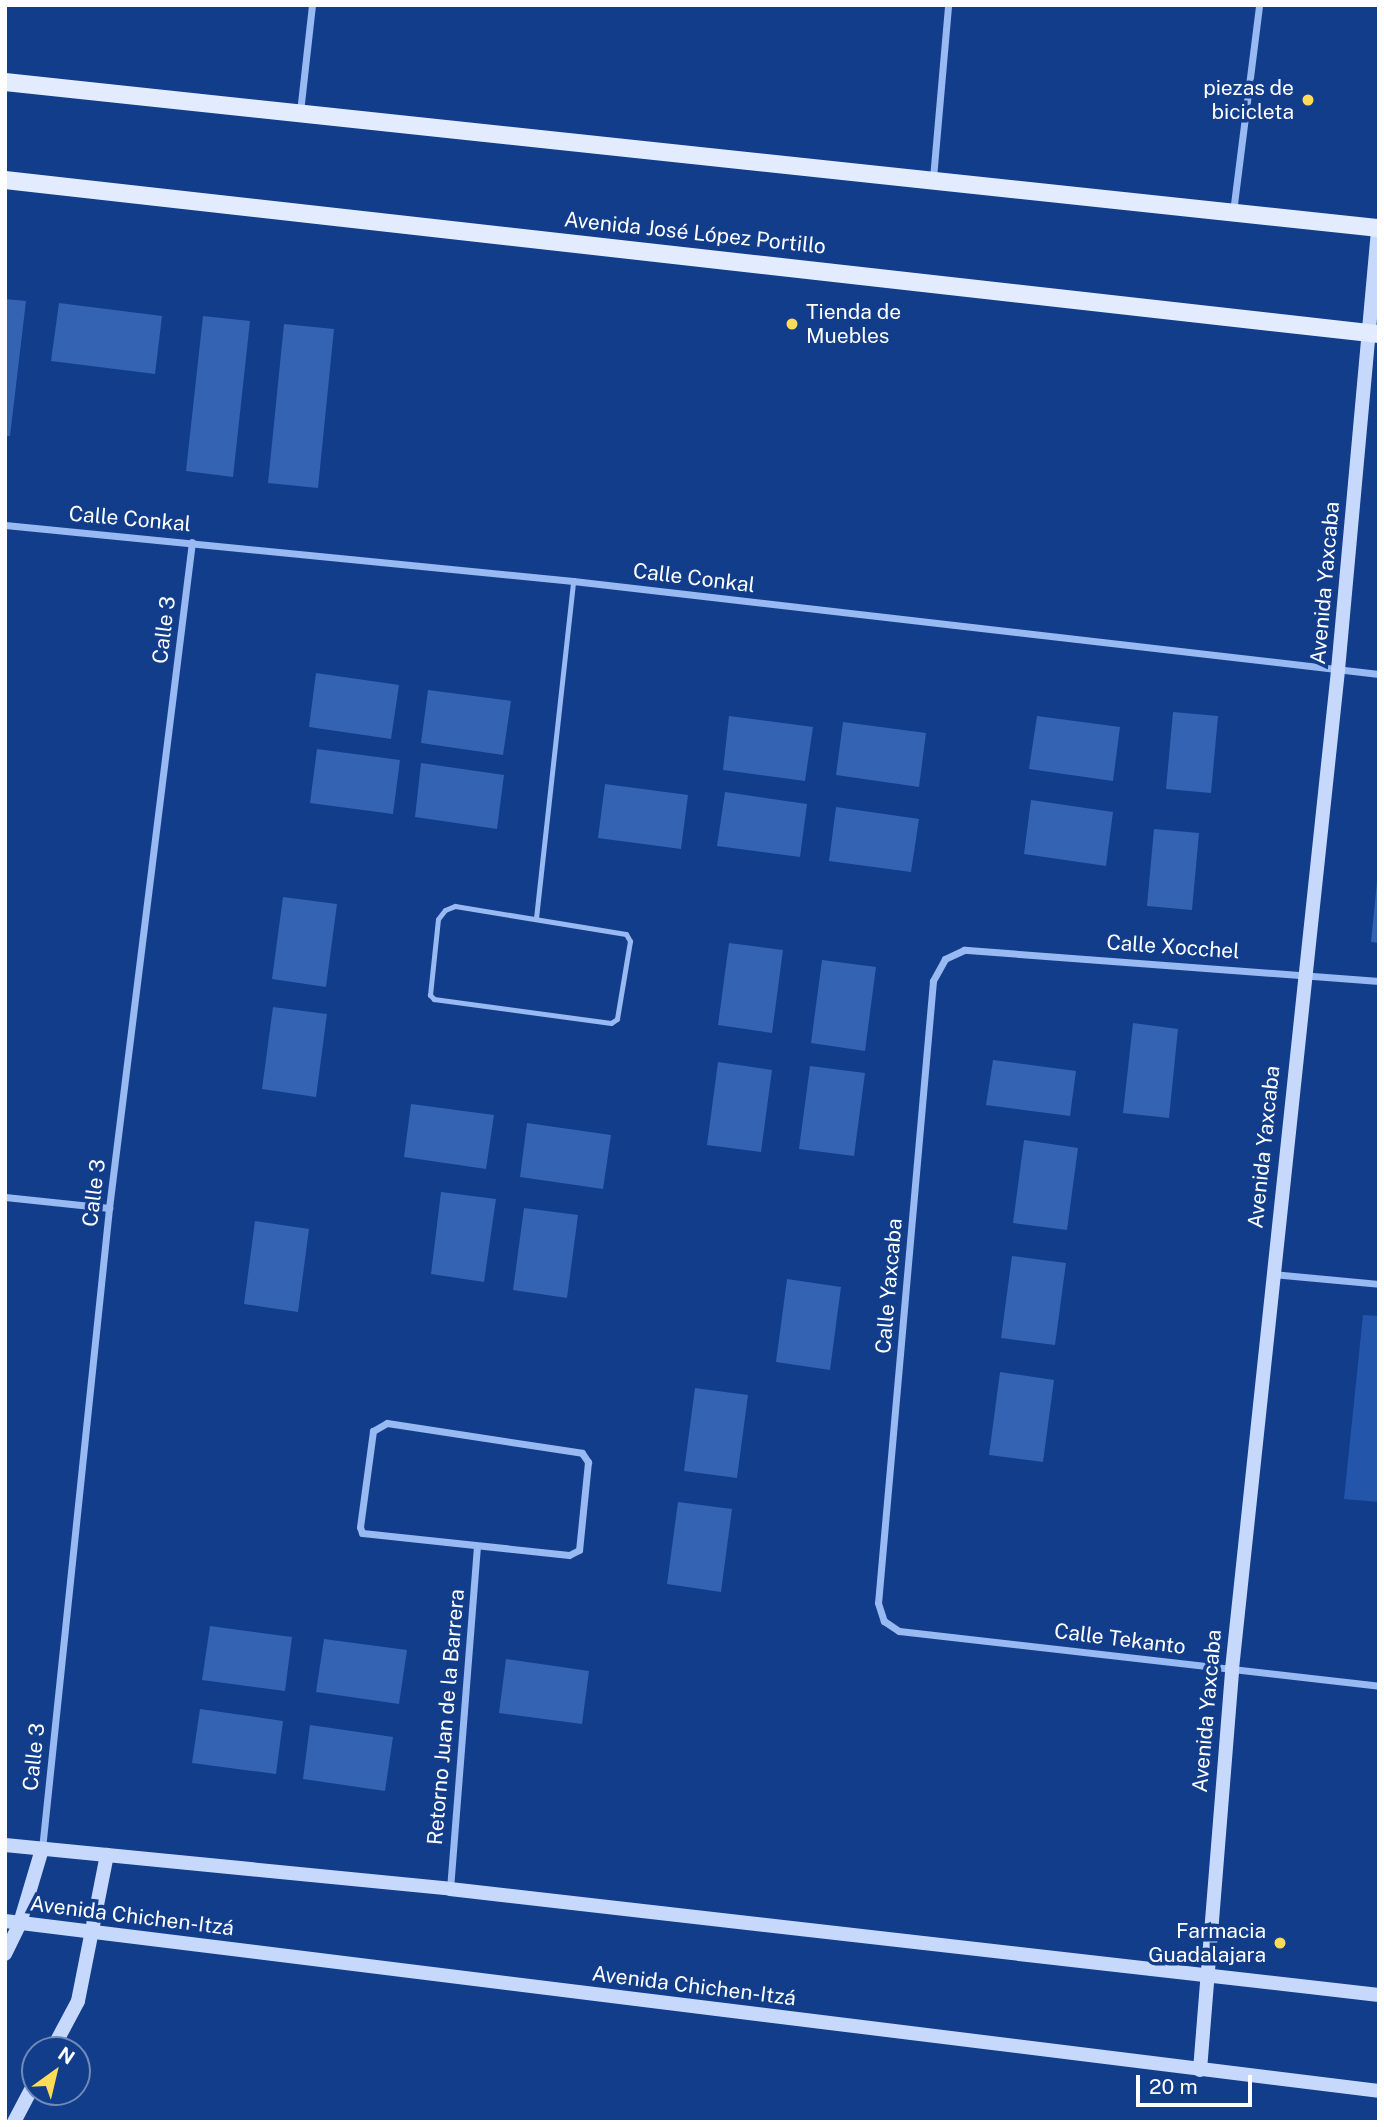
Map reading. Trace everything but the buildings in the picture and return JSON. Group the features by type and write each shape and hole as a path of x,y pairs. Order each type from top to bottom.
{"main road":[{"path":"5,82 933,178 1378,228"},
{"name":"Avenida José López Portillo","path":"5,180 1373,333"},
{"name":"Avenida Yaxcaba","path":"1200,2070 1204,1974 1232,1670 1303,974 1373,333 1378,228"},
{"path":"5,1844 450,1889 1379,1995"},
{"path":"5,1954 13,1922 42,1849"},
{"path":"59,2036 78,2001 107,1855"},
{"name":"Avenida Chichen-Itzá","path":"13,1922 1379,2091"},
{"path":"14,2122 22,2106"}],"street":[{"path":"300,112 312,5"},
{"path":"933,178 948,5"},
{"path":"1233,212 1259,5"},
{"name":"Calle Conkal","path":"5,525 573,581 1379,674"},
{"name":"Calle 3","path":"42,1849 109,1208 192,542"},
{"name":"Calle Xocchel","path":"964,950 1379,981"},
{"name":"Calle Yaxcaba","path":"899,1632 884,1621 878,1604 933,981 945,959 964,950"},
{"path":"5,1197 109,1208"},
{"path":"1272,1274 1379,1284"},
{"path":"379,1424 582,1453 588,1462 579,1550 569,1555 477,1547 362,1533 373,1431 379,1424"},
{"name":"Retorno Juan de la Barrera","path":"450,1889 477,1547"},
{"name":"Calle Tekanto","path":"899,1632 1379,1686"}],"lane":[{"path":"536,918 573,581"},
{"path":"455,906 536,918 626,934 630,941 617,1019 611,1023 434,999 430,995 438,919 445,910 455,906"}],"shaded area":[{"path":"1363,1315 1379,1316 1379,1502 1344,1499"}],"place":[{"name":"piezas de bicicleta","path":"1308,100"},
{"name":"Tienda de Muebles","path":"792,324"},
{"name":"Farmacia Guadalajara","path":"1280,1943"}]}
